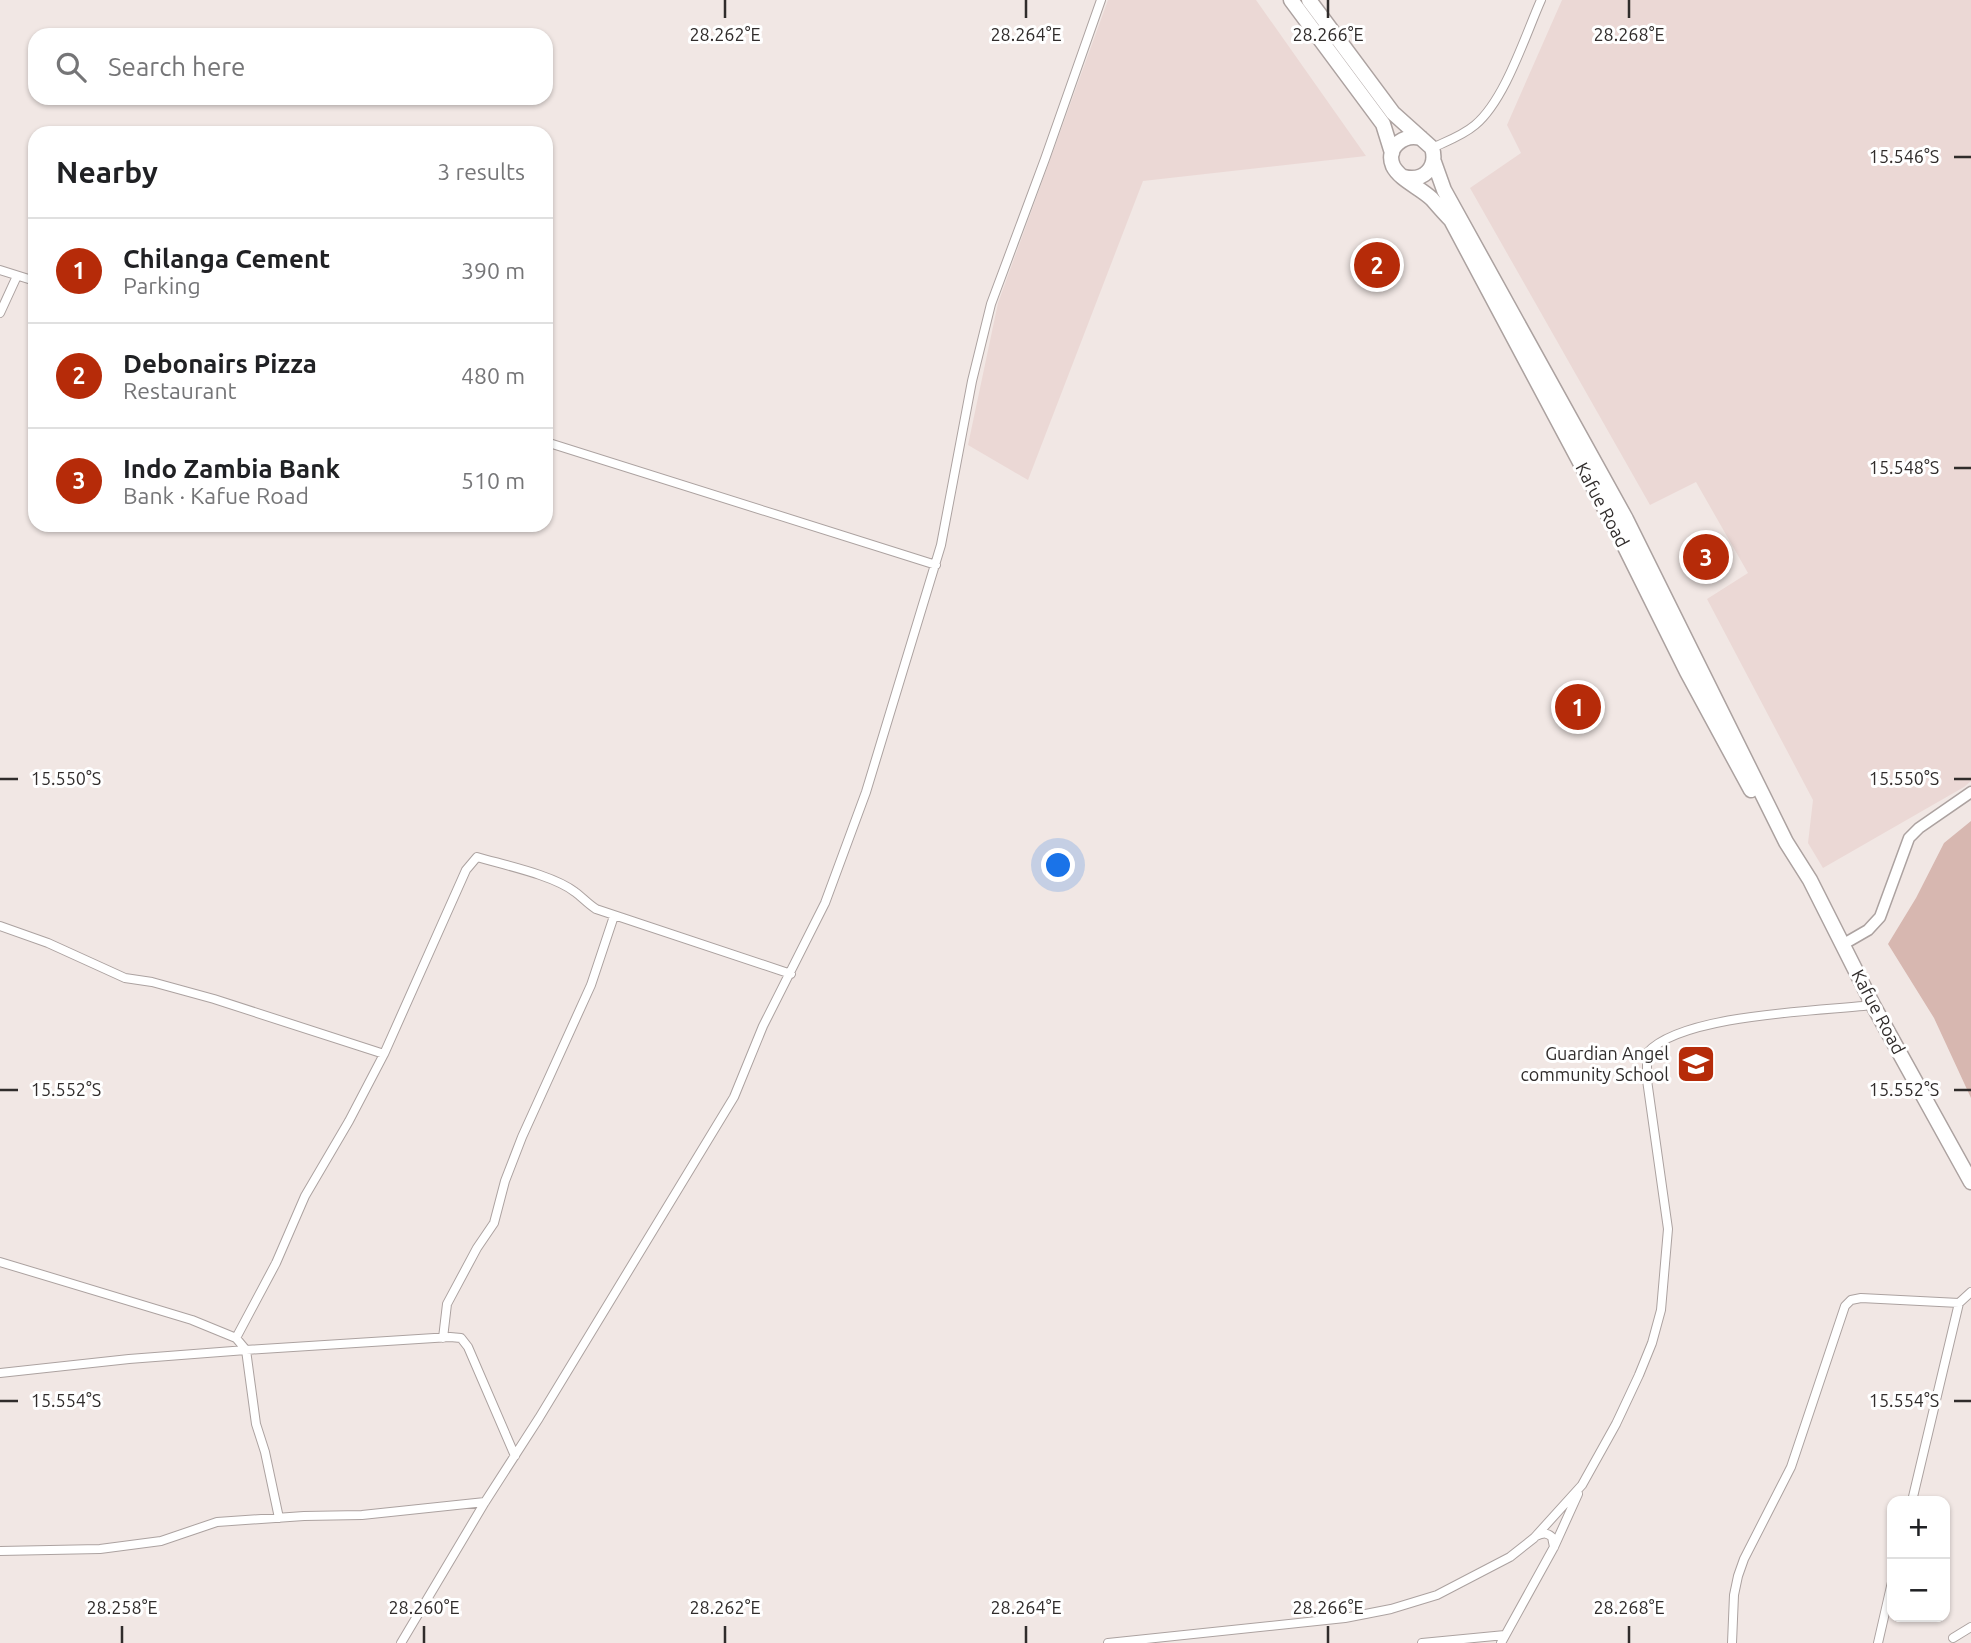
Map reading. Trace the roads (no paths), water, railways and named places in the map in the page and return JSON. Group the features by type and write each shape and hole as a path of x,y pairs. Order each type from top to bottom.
{"highway":[{"path":"1291,0 1383,124 1394,167 1404,177 1419,178 1431,169 1429,149 1403,139 1392,153"},
{"name":"Kafue Road","path":"1309,0 1393,113 1429,149 1444,190 1626,519 1786,842 1810,880 1873,1005 1971,1182"},
{"name":"Kafue Road","path":"1404,177 1431,198 1451,220 1775,836 1786,842"}],"street":[{"path":"401,1643 734,1097 764,1026 825,903 856,824 936,565 949,512 972,381 991,304 1101,0"},
{"path":"1429,149 1474,126 1493,106 1541,0"},
{"path":"0,270 28,279"},
{"path":"0,313 17,276"},
{"path":"553,444 936,565"},
{"path":"1842,945 1868,930 1880,917 1909,838 1971,792"},
{"path":"236,1338 276,1263 305,1196 384,1054 466,870 477,857 553,881 575,892 596,909 614,916 791,974"},
{"path":"443,1338 447,1304 477,1248 494,1223 505,1181 522,1136 591,985 614,916"},
{"path":"0,926 48,943 125,978 152,982 214,999 384,1054"},
{"path":"1422,1643 1503,1639 1554,1547 1582,1485 1616,1424 1652,1343 1661,1310 1668,1230 1647,1080 1647,1053 1655,1043 1686,1029 1731,1020 1873,1005"},
{"path":"0,1262 192,1320 236,1338 246,1350 257,1424 279,1518"},
{"path":"1913,1496 1959,1303 1971,1292"},
{"path":"1732,1643 1734,1595 1738,1576 1791,1467 1845,1306 1851,1300 1861,1298 1959,1303"},
{"path":"0,1373 246,1350 461,1338 468,1347 515,1455"},
{"path":"1534,1538 1582,1485"},
{"path":"0,1551 68,1551 142,1544 161,1541 217,1522 362,1515 485,1502"},
{"path":"1108,1643 1345,1618 1391,1609 1437,1595 1467,1580 1510,1557 1543,1533 1552,1537 1554,1547"},
{"path":"1878,1643 1887,1604"},
{"path":"1953,1638 1971,1627"}],"place":[{"name":"Debonairs Pizza","path":"1377,265"},
{"name":"Indo Zambia Bank","path":"1706,557"},
{"name":"Chilanga Cement","path":"1578,707"},
{"name":"Guardian Angel community School","path":"1696,1064"}]}
